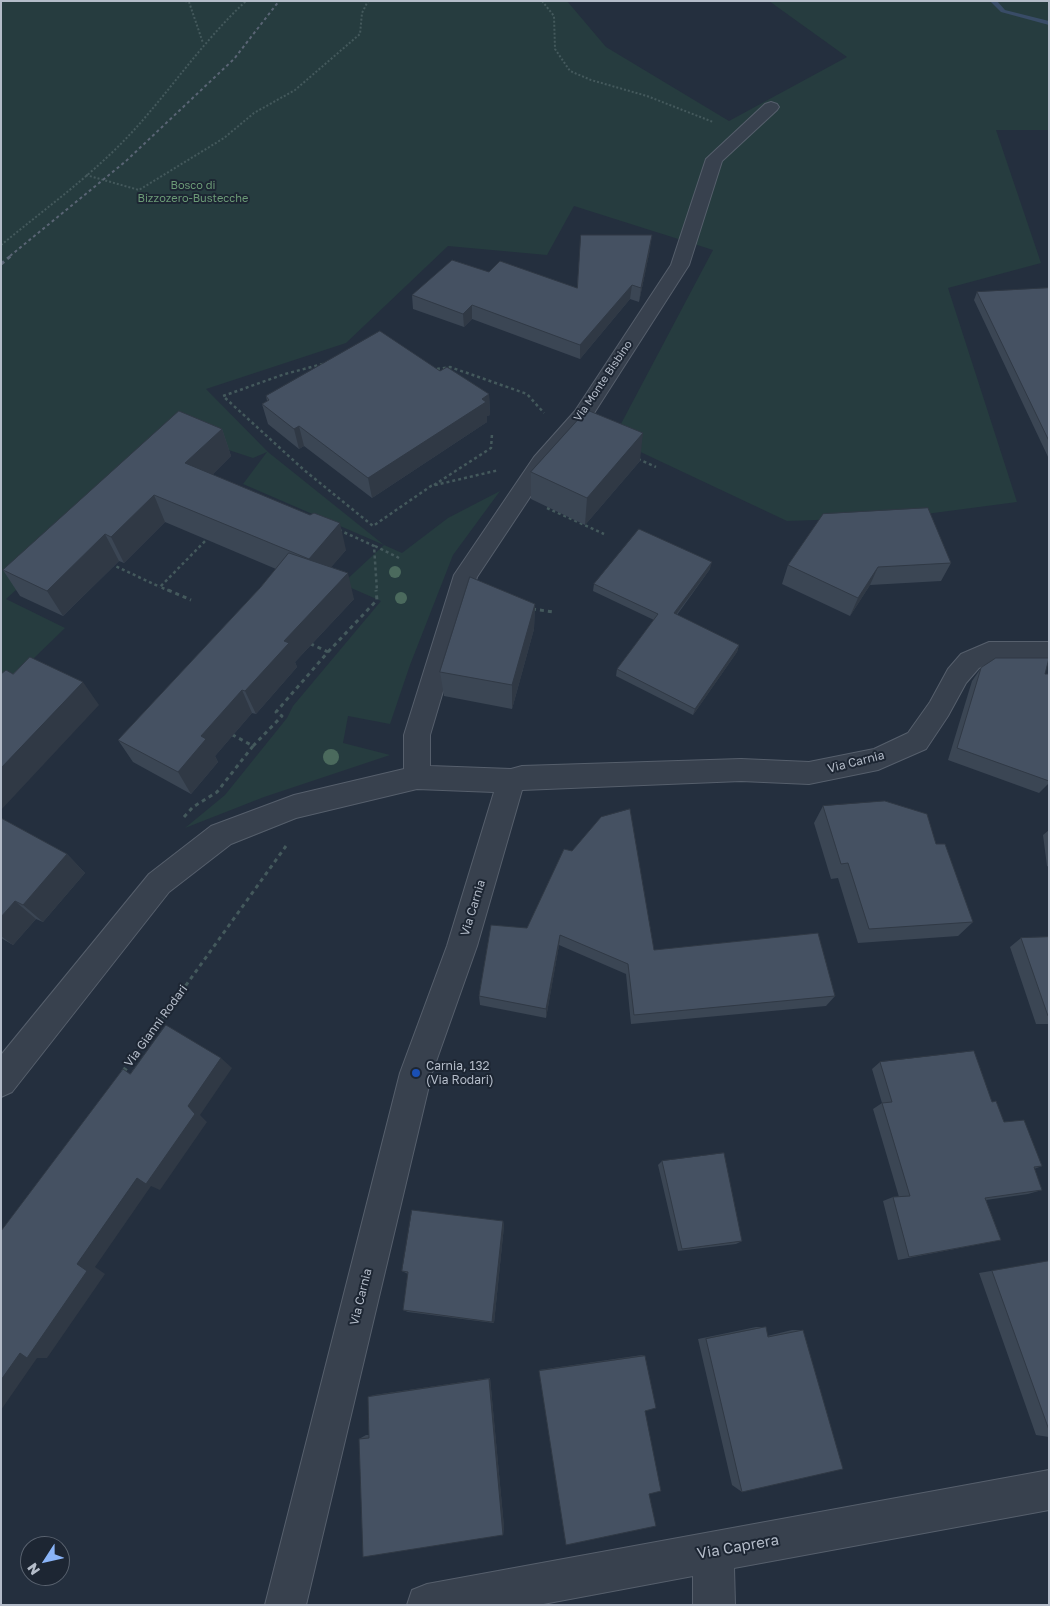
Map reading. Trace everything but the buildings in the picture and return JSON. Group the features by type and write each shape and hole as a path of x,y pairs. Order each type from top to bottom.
{"street":[{"name":"Via Monte Bisbino","path":"417,777 417,734 466,575 546,458 582,416 680,265 714,159 771,107"},
{"name":"Via Carnia","path":"285,1605 416,1073 462,946 511,781 522,778 731,770 809,773 878,759 917,741 939,709 957,676 970,661 989,652 1049,652"},
{"path":"1,1081 159,883 221,835 294,807 417,777 511,781"},
{"name":"Via Caprera","path":"427,1605 1049,1490"},
{"path":"713,1552 714,1605"}],"path":[{"path":"185,1 190,2 203,44"},
{"path":"1,245 117,148 142,121 203,44 246,1"},
{"path":"86,174 138,190 171,172 224,138 254,112 295,90 360,34 362,13 368,1"},
{"path":"542,1 554,16 555,49 570,71 591,80 647,96 741,134"},
{"path":"327,363 285,374 223,396 304,470 373,526 491,448 492,434"},
{"path":"428,371 436,368 450,367 526,394 543,410 546,458 525,457 514,461 508,468 431,486"},
{"path":"630,456 656,467"},
{"path":"520,496 604,534"},
{"path":"333,527 400,558"},
{"path":"160,587 213,532"},
{"path":"182,819 193,808 217,792 254,746 282,716 276,712 328,652 377,600 374,546"},
{"path":"111,564 191,600"},
{"path":"525,608 554,612"},
{"path":"307,642 328,652"},
{"path":"228,732 254,746"},
{"name":"Via Gianni Rodari","path":"119,1078 290,841 294,807"}],"green space":[{"name":"Bosco di Bizzozero-Bustecche","path":"1,1 567,1 606,47 729,121 847,57 769,1 1049,1 1049,130 996,130 1041,263 948,288 1017,502 903,517 787,521 613,439 713,250 574,206 547,255 448,246 346,343 206,389 268,452 384,545 243,484 267,452 253,458 186,436 6,599 65,628 1,690"},
{"path":"500,491 453,555 410,665 390,724 348,716 343,743 390,755 264,797 185,828 225,795 287,718 293,706 381,601 342,584 384,545 402,553 448,518"}],"waterway":[{"path":"993,1 1003,11 1049,23"}],"railway":[{"path":"10,256 126,161 234,59 279,1"},
{"path":"1,264 12,255"}],"place":[{"name":"Carnia, 132 (Via Rodari)","path":"416,1073"}]}
